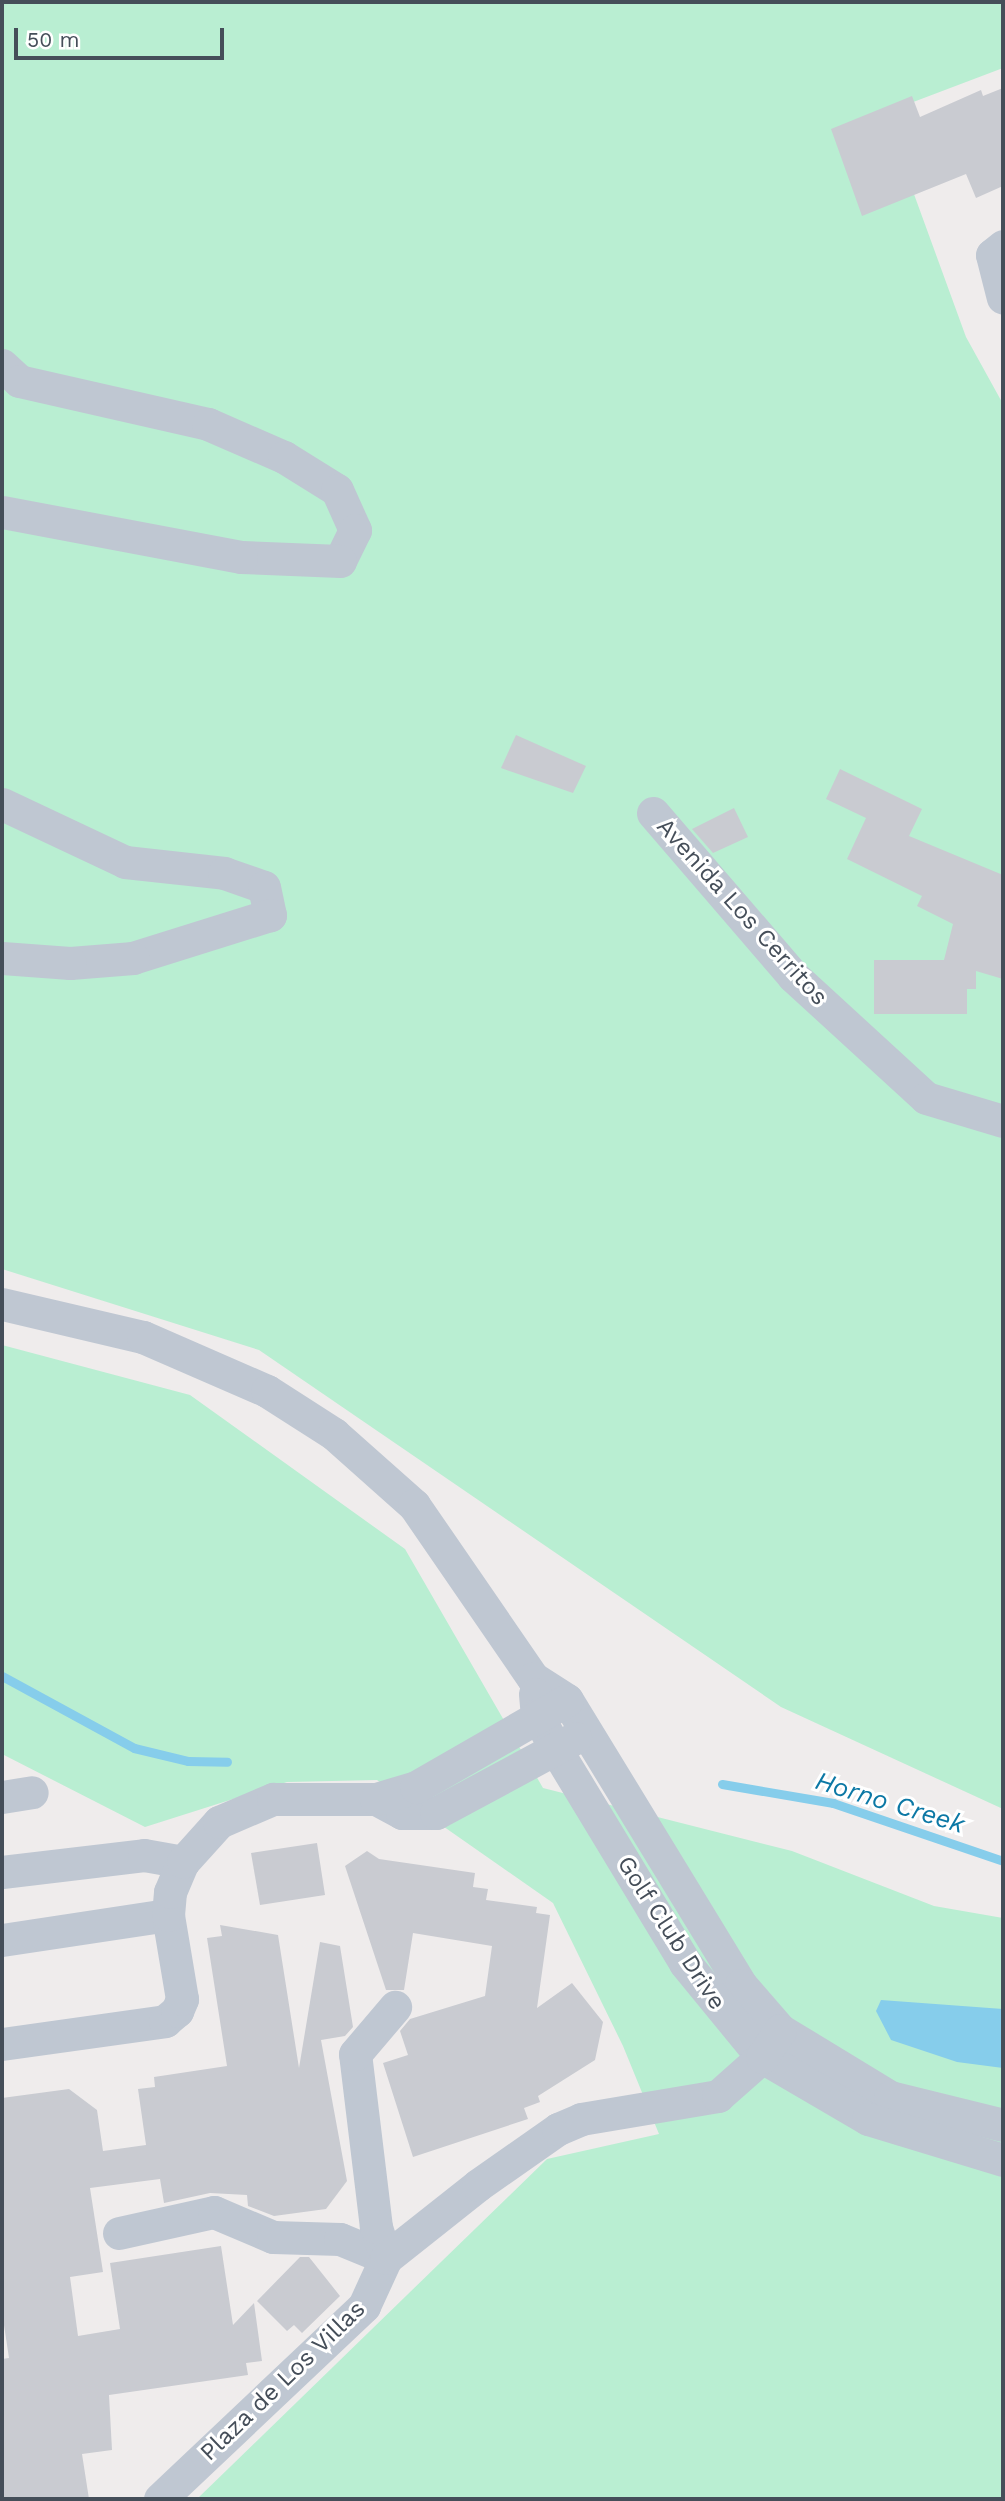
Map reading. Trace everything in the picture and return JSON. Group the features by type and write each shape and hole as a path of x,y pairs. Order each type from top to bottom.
{"street":[{"path":"1003,246 992,256 1003,298"},
{"path":"2,365 19,381 208,424 284,457 337,490 355,530 340,561 253,557 2,512"},
{"path":"2,804 125,862 224,873 264,887 270,915 133,958 70,963 2,958"},
{"name":"Avenida Los Cerritos","path":"653,813 793,976 926,1098 1003,1121"},
{"name":"Golf Club Drive","path":"2,1304 143,1337 267,1391 334,1434 414,1505 533,1678 567,1700 741,1985 771,2043 890,2097 1003,2125"},
{"name":"Golf Club Drive","path":"533,1678 537,1714 555,1748 685,1963 771,2043 868,2119 1003,2160"},
{"path":"2,2043 165,2021 182,1998 168,1915 170,1892 183,1862 219,1822 260,1803 318,1795 376,1799 416,1787 537,1714 567,1700"},
{"path":"376,1799 402,1813 436,1813 586,1733"},
{"path":"2,1872 144,1855 183,1862"},
{"path":"2,1940 168,1915"},
{"path":"386,2259 376,2227 355,2054 395,2007"},
{"name":"Plaza de Los Villas","path":"160,2499 364,2305 386,2259 558,2129 602,2113 705,2101 733,2085 771,2043"},
{"path":"118,2233 214,2212 273,2237 340,2239 386,2259"}],"green space":[{"path":"2,2 1003,2 1003,68 908,104 899,153 966,337 1003,404 1003,1809 781,1707 259,1350 2,1269"},
{"path":"2,1345 190,1395 405,1549 543,1788 792,1851 934,1906 1003,1918 1003,2499 197,2499 547,2159 659,2134 623,2046 553,1903 377,1780 287,1782 145,1827 2,1754"}],"water":[{"path":"881,2000 1003,2009 1003,2068 957,2062 891,2040 876,2011"}],"building":[{"path":"1003,88 1003,186 976,198 966,174 862,216 831,129 912,96 920,117 981,90 983,96"},
{"path":"516,735 586,766 573,793 501,768"},
{"path":"840,769 922,809 909,836 1003,875 1003,979 976,971 976,989 967,989 967,1014 874,1014 874,960 944,960 953,924 917,906 922,896 847,859 866,818 826,799"},
{"path":"734,808 748,837 713,853 692,829"},
{"path":"317,1843 325,1895 260,1905 251,1853"},
{"path":"367,1851 379,1859 475,1873 473,1887 488,1889 486,1900 537,1907 536,1913 550,1915 537,2008 572,1983 603,2022 595,2060 538,2096 540,2102 524,2108 528,2119 413,2157 383,2063 408,2055 400,2031 410,2019 485,1996 492,1946 413,1933 404,1990 386,1990 345,1866"},
{"path":"220,1925 278,1935 299,2068 320,1942 340,1946 353,2027 345,2036 321,2040 347,2181 326,2209 274,2216 248,2206 247,2195 210,2193 164,2203 160,2179 90,2188 103,2272 70,2277 78,2336 120,2329 110,2263 221,2246 233,2325 254,2303 262,2361 246,2363 248,2375 109,2395 112,2450 82,2454 89,2499 2,2499 2,2359 9,2358 2,2312 2,2098 69,2089 97,2110 103,2151 146,2145 138,2089 155,2087 154,2077 227,2066 207,1938 222,1936"},
{"path":"300,2257 309,2257 340,2296 302,2333 294,2325 287,2331 257,2301"}],"waterway":[{"name":"Horno Creek","path":"2,1676 134,1748 188,1761 227,1762"},
{"name":"Horno Creek","path":"722,1784 833,1803 1003,1861"}]}
